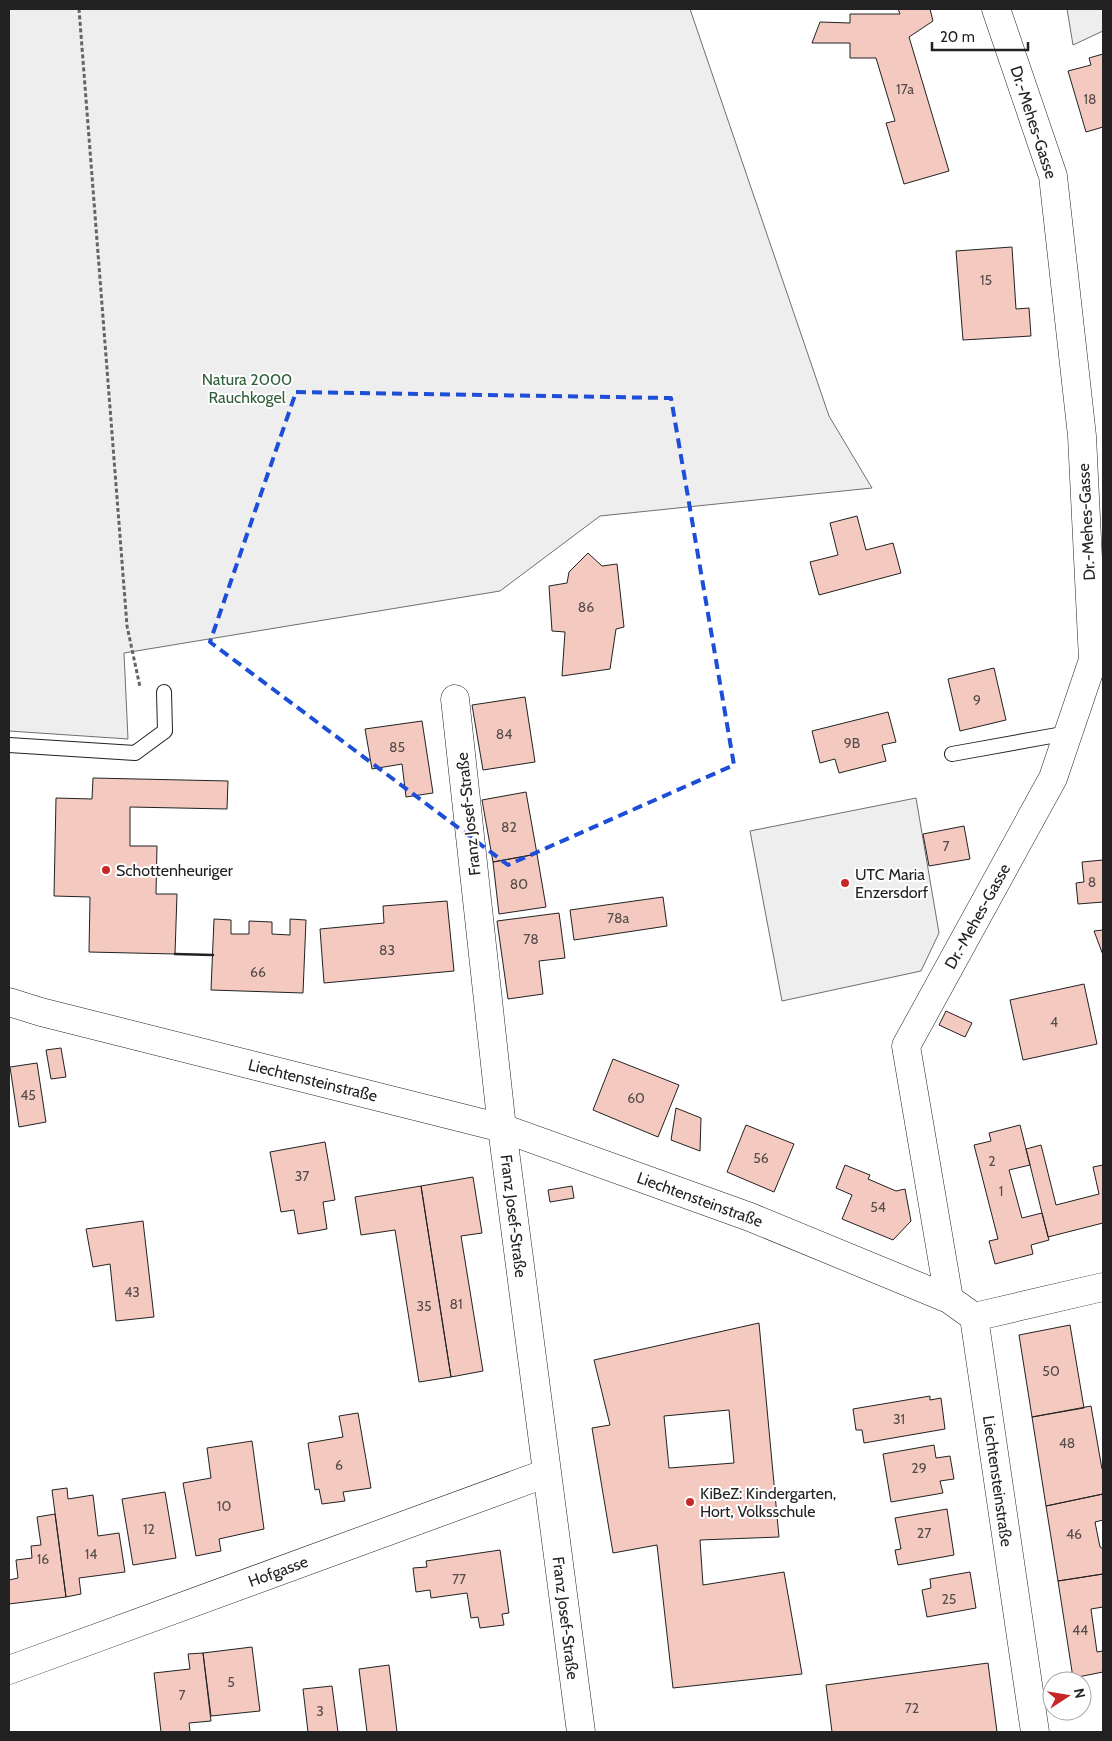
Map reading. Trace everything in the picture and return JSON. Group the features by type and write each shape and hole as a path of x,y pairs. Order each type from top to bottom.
{"street":[{"name":"Dr.-Mehes-Gasse","path":"949,1299 906,1046 1053,778 1092,660 1093,435 1053,176 996,9"},
{"name":"Franz Josef-Straße","path":"455,699 502,1128 581,1732"},
{"name":"Liechtensteinstraße","path":"9,1002 41,1012 502,1128 750,1217 949,1299 974,1318 1036,1732"},
{"path":"974,1318 1103,1287"},
{"name":"Hofgasse","path":"9,1670 547,1472"}],"lane":[{"path":"9,745 135,753 165,731 164,692"},
{"path":"952,754 1068,733"}],"path":[{"path":"79,9 127,626 140,687 164,692"}],"highlighted area":[{"path":"296,392 671,398 734,765 508,865 210,642"}],"green space":[{"name":"Natura 2000 Rauchkogel","path":"9,9 690,9 829,416 872,488 600,516 500,591 124,653 128,739 9,731"},
{"path":"1067,9 1103,9 1103,31 1073,45"},
{"name":"UTC Maria Enzersdorf","path":"916,798 939,933 921,971 782,1001 750,831"}],"building":[{"path":"898,9 930,9 933,21 909,37 949,171 904,184 886,123 895,121 876,58 850,58 850,43 812,43 820,22 850,23 850,14 900,14"},
{"path":"1103,54 1103,127 1086,132 1068,71 1091,65 1089,58"},
{"path":"1012,247 1016,309 1029,308 1031,336 963,340 956,251"},
{"path":"857,516 866,550 893,543 901,573 819,595 810,562 838,555 830,523"},
{"path":"588,553 602,566 617,564 624,627 616,629 610,669 562,676 565,632 552,631 549,586 567,583 569,572"},
{"path":"994,668 1006,720 960,731 948,679"},
{"path":"525,697 535,762 483,770 472,705"},
{"path":"888,712 896,742 882,745 886,761 839,773 835,759 820,763 812,731"},
{"path":"422,721 433,793 406,797 402,764 372,769 365,729"},
{"name":"Schottenheuriger","path":"93,778 228,781 227,809 130,807 130,846 157,846 156,894 177,894 175,954 89,952 90,897 54,896 56,798 92,799"},
{"path":"526,792 537,854 493,862 482,800"},
{"path":"964,826 970,859 929,866 923,834"},
{"path":"537,854 546,907 499,914 493,862"},
{"path":"1103,860 1103,902 1078,904 1076,883 1084,882 1082,862"},
{"path":"663,897 667,926 574,940 570,910"},
{"path":"447,901 454,971 324,983 320,929 384,923 383,906"},
{"path":"559,913 565,958 539,961 543,994 508,999 497,921"},
{"path":"214,919 231,920 231,934 249,934 249,921 272,922 272,934 290,935 290,919 306,920 303,993 211,990"},
{"path":"1103,930 1103,955 1094,931"},
{"path":"1084,984 1097,1044 1023,1060 1010,1000"},
{"path":"946,1011 972,1023 965,1037 939,1025"},
{"path":"61,1048 66,1077 51,1079 46,1050"},
{"path":"613,1059 679,1085 658,1137 593,1110"},
{"path":"37,1063 46,1122 19,1127 10,1067"},
{"path":"676,1108 701,1118 700,1151 671,1140"},
{"path":"746,1125 794,1144 774,1192 727,1172"},
{"path":"1020,1125 1030,1165 1009,1170 1022,1218 1042,1213 1049,1240 1031,1245 1033,1254 995,1264 989,1241 998,1239 974,1145 991,1141 989,1133"},
{"path":"325,1142 335,1200 323,1202 327,1229 298,1234 294,1210 281,1212 270,1152"},
{"path":"1041,1145 1056,1205 1099,1194 1093,1167 1103,1165 1103,1223 1048,1237 1026,1149"},
{"path":"845,1165 870,1175 868,1179 896,1191 905,1189 911,1221 893,1240 842,1219 852,1195 836,1188"},
{"path":"473,1177 482,1233 461,1236 483,1371 451,1377 421,1186"},
{"path":"421,1186 451,1377 419,1382 395,1230 361,1235 355,1197"},
{"path":"572,1186 574,1198 550,1202 548,1190"},
{"path":"143,1221 154,1317 116,1321 110,1264 93,1267 86,1229"},
{"name":"KiBeZ: Kindergarten, Hort, Volksschule","path":"759,1323 779,1537 700,1540 703,1585 784,1572 802,1674 673,1688 657,1545 613,1553 592,1428 610,1425 594,1360","holes":["729,1410 734,1463 669,1468 664,1416"]},
{"path":"1070,1325 1084,1408 1032,1417 1019,1335"},
{"path":"930,1396 930,1400 941,1398 945,1429 864,1443 862,1430 856,1430 853,1409"},
{"path":"1091,1406 1103,1468 1103,1494 1046,1506 1032,1417"},
{"path":"358,1413 371,1488 343,1492 345,1501 322,1504 319,1489 315,1490 308,1443 343,1437 339,1416"},
{"path":"252,1441 264,1529 219,1539 221,1551 196,1556 183,1483 211,1478 207,1448"},
{"path":"934,1445 936,1458 950,1456 954,1479 940,1481 943,1493 891,1502 883,1454"},
{"path":"67,1488 68,1499 93,1495 98,1536 119,1533 125,1572 79,1578 81,1594 66,1597 52,1490"},
{"path":"165,1492 176,1558 133,1565 122,1499"},
{"path":"1103,1494 1103,1520 1095,1522 1100,1547 1103,1549 1103,1574 1058,1581 1046,1506"},
{"path":"947,1509 954,1555 898,1565 895,1550 901,1549 895,1518"},
{"path":"55,1514 66,1597 9,1604 9,1580 18,1578 16,1560 32,1558 31,1546 41,1545 37,1517"},
{"path":"500,1550 509,1613 502,1614 504,1625 480,1628 478,1617 471,1618 467,1593 431,1598 430,1590 416,1592 413,1568 427,1567 426,1561"},
{"path":"970,1572 976,1608 927,1617 922,1590 931,1588 930,1579"},
{"path":"1103,1574 1103,1607 1091,1609 1097,1652 1103,1651 1103,1672 1092,1674 1092,1671 1072,1671 1058,1581"},
{"path":"252,1647 260,1711 211,1716 203,1653"},
{"path":"203,1653 211,1721 189,1723 190,1732 161,1732 154,1673 190,1669 188,1654"},
{"path":"988,1663 997,1732 832,1732 826,1685"},
{"path":"389,1665 397,1732 367,1732 359,1669"},
{"path":"332,1686 338,1732 308,1732 303,1689"}],"wall":[{"path":"175,954 213,955"}],"place":[{"name":"Schottenheuriger","path":"106,870"},
{"name":"UTC Maria Enzersdorf","path":"845,883"},
{"name":"KiBeZ: Kindergarten, Hort, Volksschule","path":"690,1502"}]}
